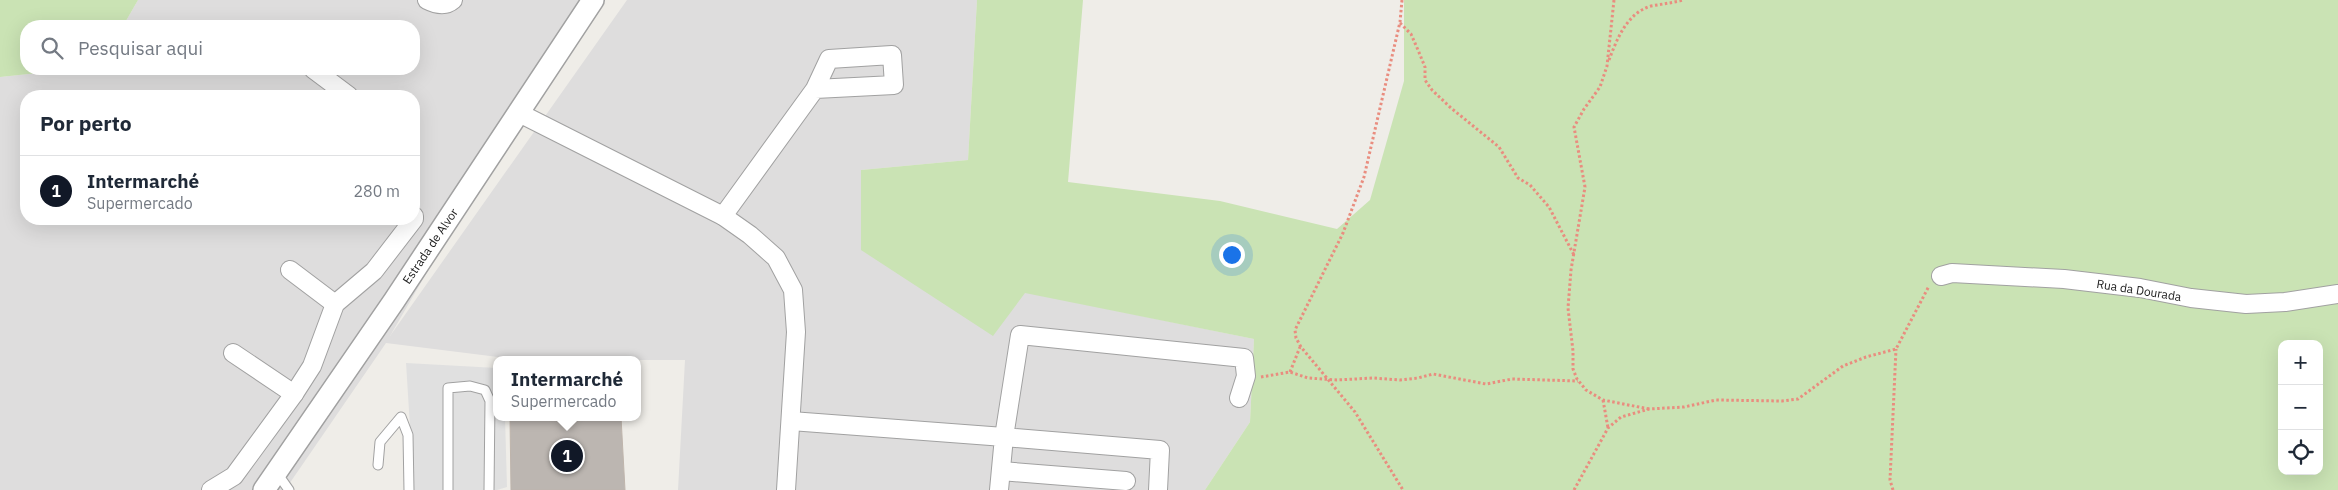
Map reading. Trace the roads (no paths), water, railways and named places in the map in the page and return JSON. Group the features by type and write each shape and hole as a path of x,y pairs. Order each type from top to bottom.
{"street":[{"path":"426,0 436,5 449,3 453,0"},
{"name":"Estrada de Alvor","path":"264,490 283,481 593,0"},
{"path":"321,75 342,90"},
{"path":"723,216 815,89"},
{"path":"519,113 723,216 750,235 776,258 793,290 796,332 786,490"},
{"path":"211,490 234,476 294,394 312,366 335,304 374,272 409,225"},
{"path":"290,270 335,304"},
{"name":"Rua da Dourada","path":"1941,276 1952,273 2064,278 2140,288 2191,298 2246,304 2285,302 2338,294"},
{"path":"999,490 1004,437 1020,335 1244,358 1246,376 1239,398"},
{"path":"233,353 294,394"},
{"path":"791,421 1160,450 1158,490"},
{"path":"1001,472 1126,481"}],"lane":[{"path":"448,490 448,388 470,386 485,390 490,402 489,490"},
{"path":"378,465 380,442 401,417 408,435 409,490"}],"place":[{"name":"Intermarché","path":"567,456"}]}
